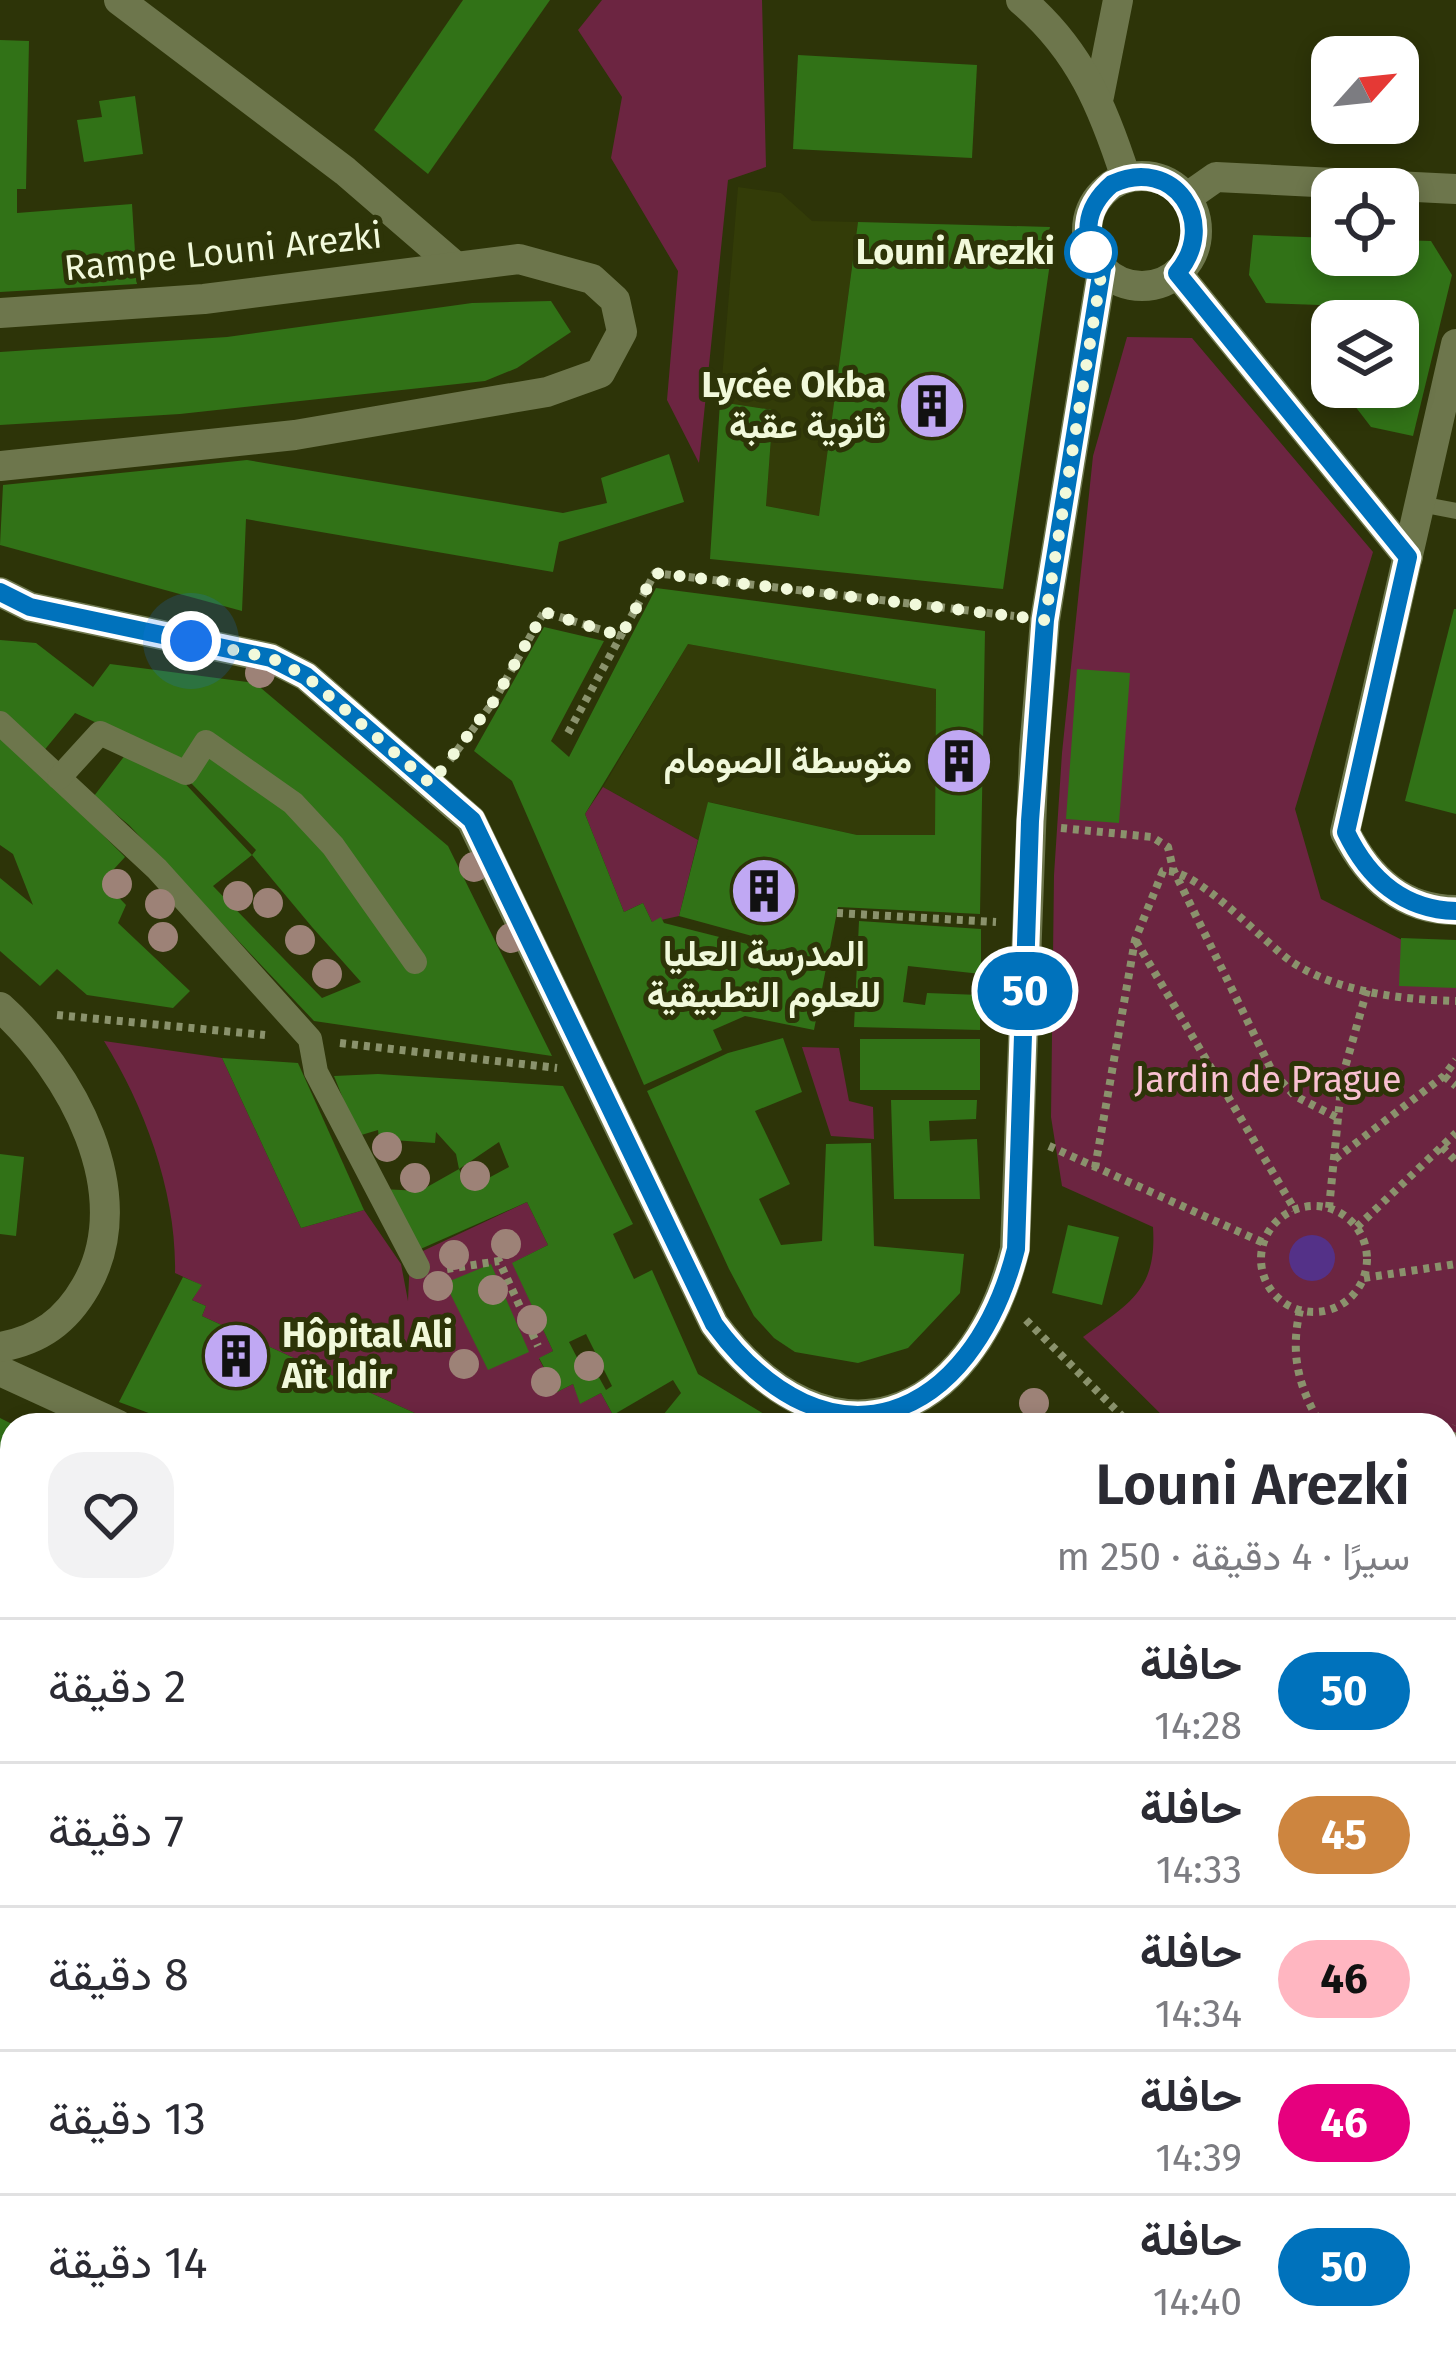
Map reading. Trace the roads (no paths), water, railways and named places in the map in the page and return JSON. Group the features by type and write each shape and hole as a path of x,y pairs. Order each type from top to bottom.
{"street":[{"path":"119,0 345,171 454,265"},
{"path":"1021,0 1045,21 1099,96 1126,178"},
{"path":"1099,96 1118,0"},
{"path":"1186,198 1216,177 1456,189"},
{"path":"905,1413 975,1350 1004,1294 1016,1249 1030,821 1045,620 1102,269 1086,232 1090,212 1100,195 1126,178 1166,181 1186,198 1197,229 1188,261 1177,273 1136,286 1102,269"},
{"name":"Rampe Louni Arezki","path":"0,313 204,299 519,259 592,279 615,300 622,332 614,355 600,373 547,392 295,435 33,458 0,466"},
{"path":"1177,273 1408,557"},
{"path":"1456,344 1346,832 1362,866 1387,889 1433,910 1456,910"},
{"path":"0,592 30,607 271,658 306,676 472,820 728,1342 741,1361 805,1400 848,1413"},
{"path":"0,723 157,869 310,1039 316,1072 418,1267"},
{"path":"58,778 100,733 186,773 206,742 292,803 333,846 416,962"},
{"path":"0,1007 30,1034 70,1096 104,1186 98,1264 58,1324 29,1342 0,1347"},
{"path":"0,1370 92,1413"}],"lane":[{"path":"1420,503 1456,511"}],"place":[{"name":"Louni Arezki","path":"1091,252"},
{"name":"Lycée Okba ثانوية عقبة","path":"932,406"},
{"name":"متوسطة الصومام","path":"959,761"},
{"name":"المدرسة العليا للعلوم التطبيقية","path":"764,891"},
{"name":"Hôpital Ali Aït Idir","path":"236,1356"}],"park label":[{"name":"Jardin de Prague","path":"1268,1080"}]}
